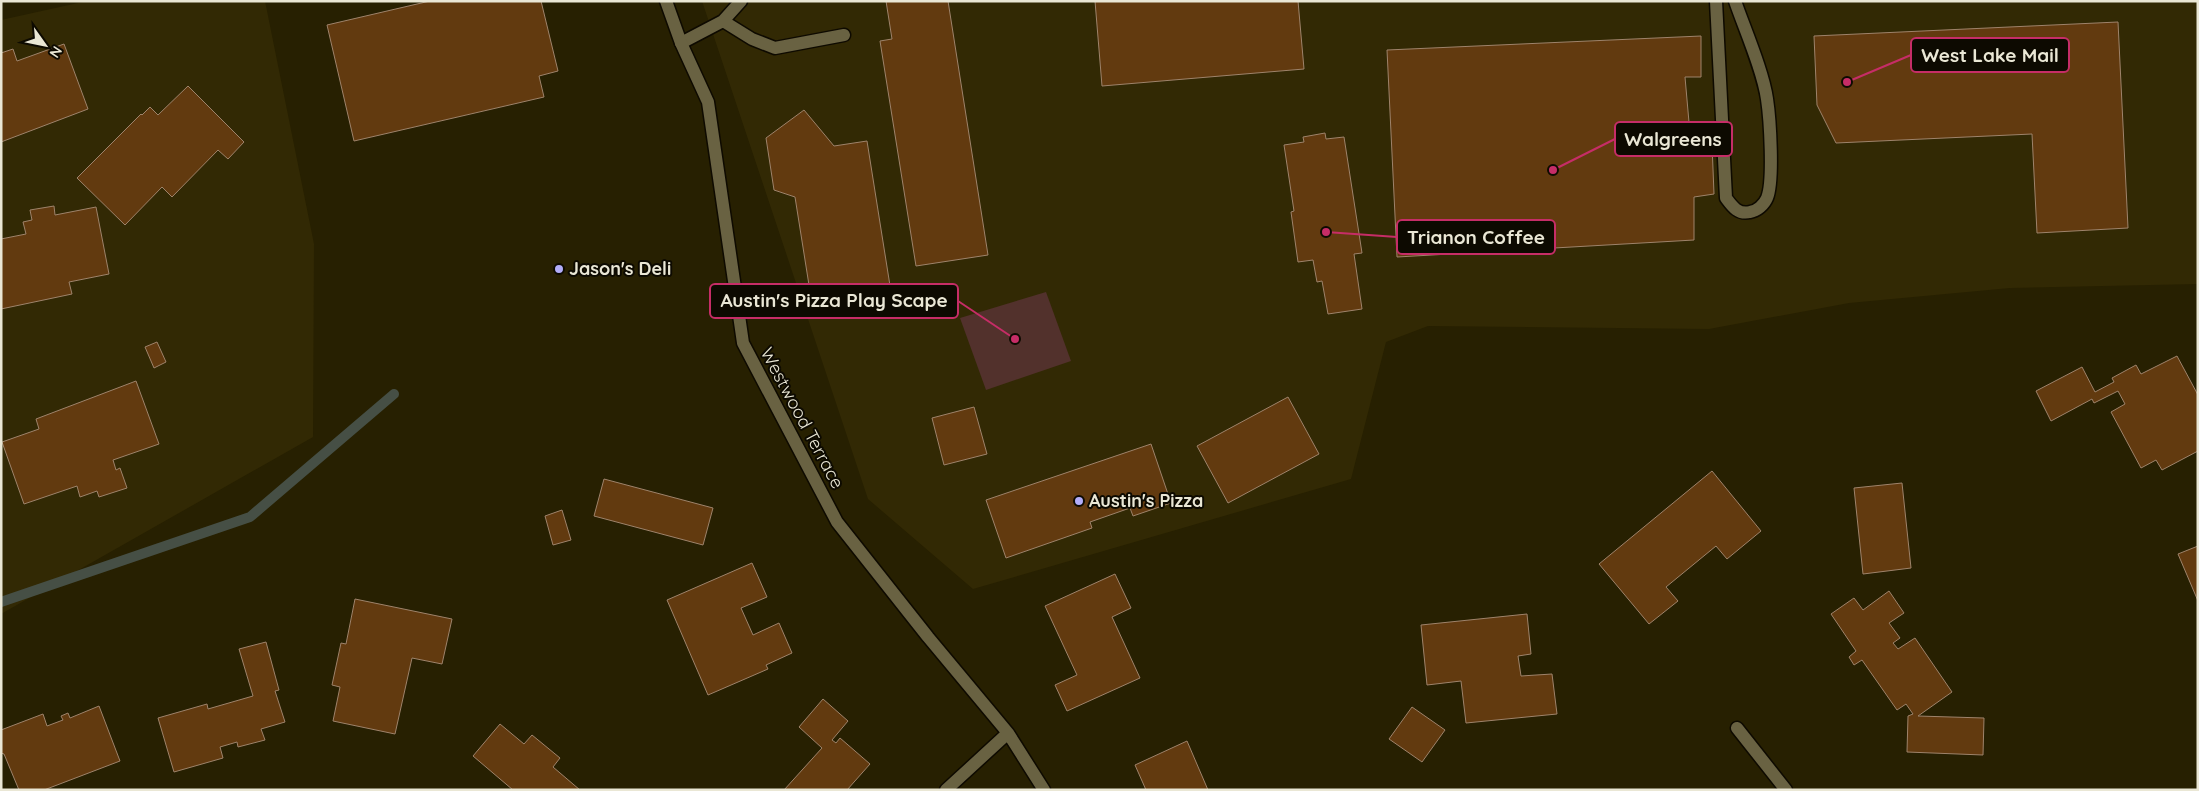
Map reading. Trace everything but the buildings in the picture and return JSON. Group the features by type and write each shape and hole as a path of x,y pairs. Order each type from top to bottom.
{"street":[{"name":"Westwood Terrace","path":"666,1 681,43 708,102 743,343 837,522 928,637 1008,733 1044,790"},
{"path":"681,43 723,21 741,1"},
{"path":"1716,1 1726,198 1734,210 1748,213 1758,209 1766,200 1768,192 1770,163 1767,98 1735,1"},
{"path":"723,21 752,39 775,48 844,35"},
{"path":"1737,728 1786,790"},
{"path":"946,790 1008,733"}],"shaded area":[{"path":"87,1 265,1 314,244 313,437 1,614 1,20"},
{"path":"702,1 2198,1 2198,284 2010,288 1849,303 1709,329 1428,326 1386,342 1351,479 973,589 868,499"},
{"path":"1046,292 1071,361 986,390 960,318"}],"waterway":[{"path":"1,602 250,517 394,394"}],"place":[{"name":"West Lake Mail","path":"1847,82"},
{"name":"Walgreens","path":"1553,170"},
{"name":"Trianon Coffee","path":"1326,232"},
{"name":"Jason's Deli","path":"559,269"},
{"name":"Austin's Pizza Play Scape","path":"1015,339"},
{"name":"Austin's Pizza","path":"1079,501"}]}
